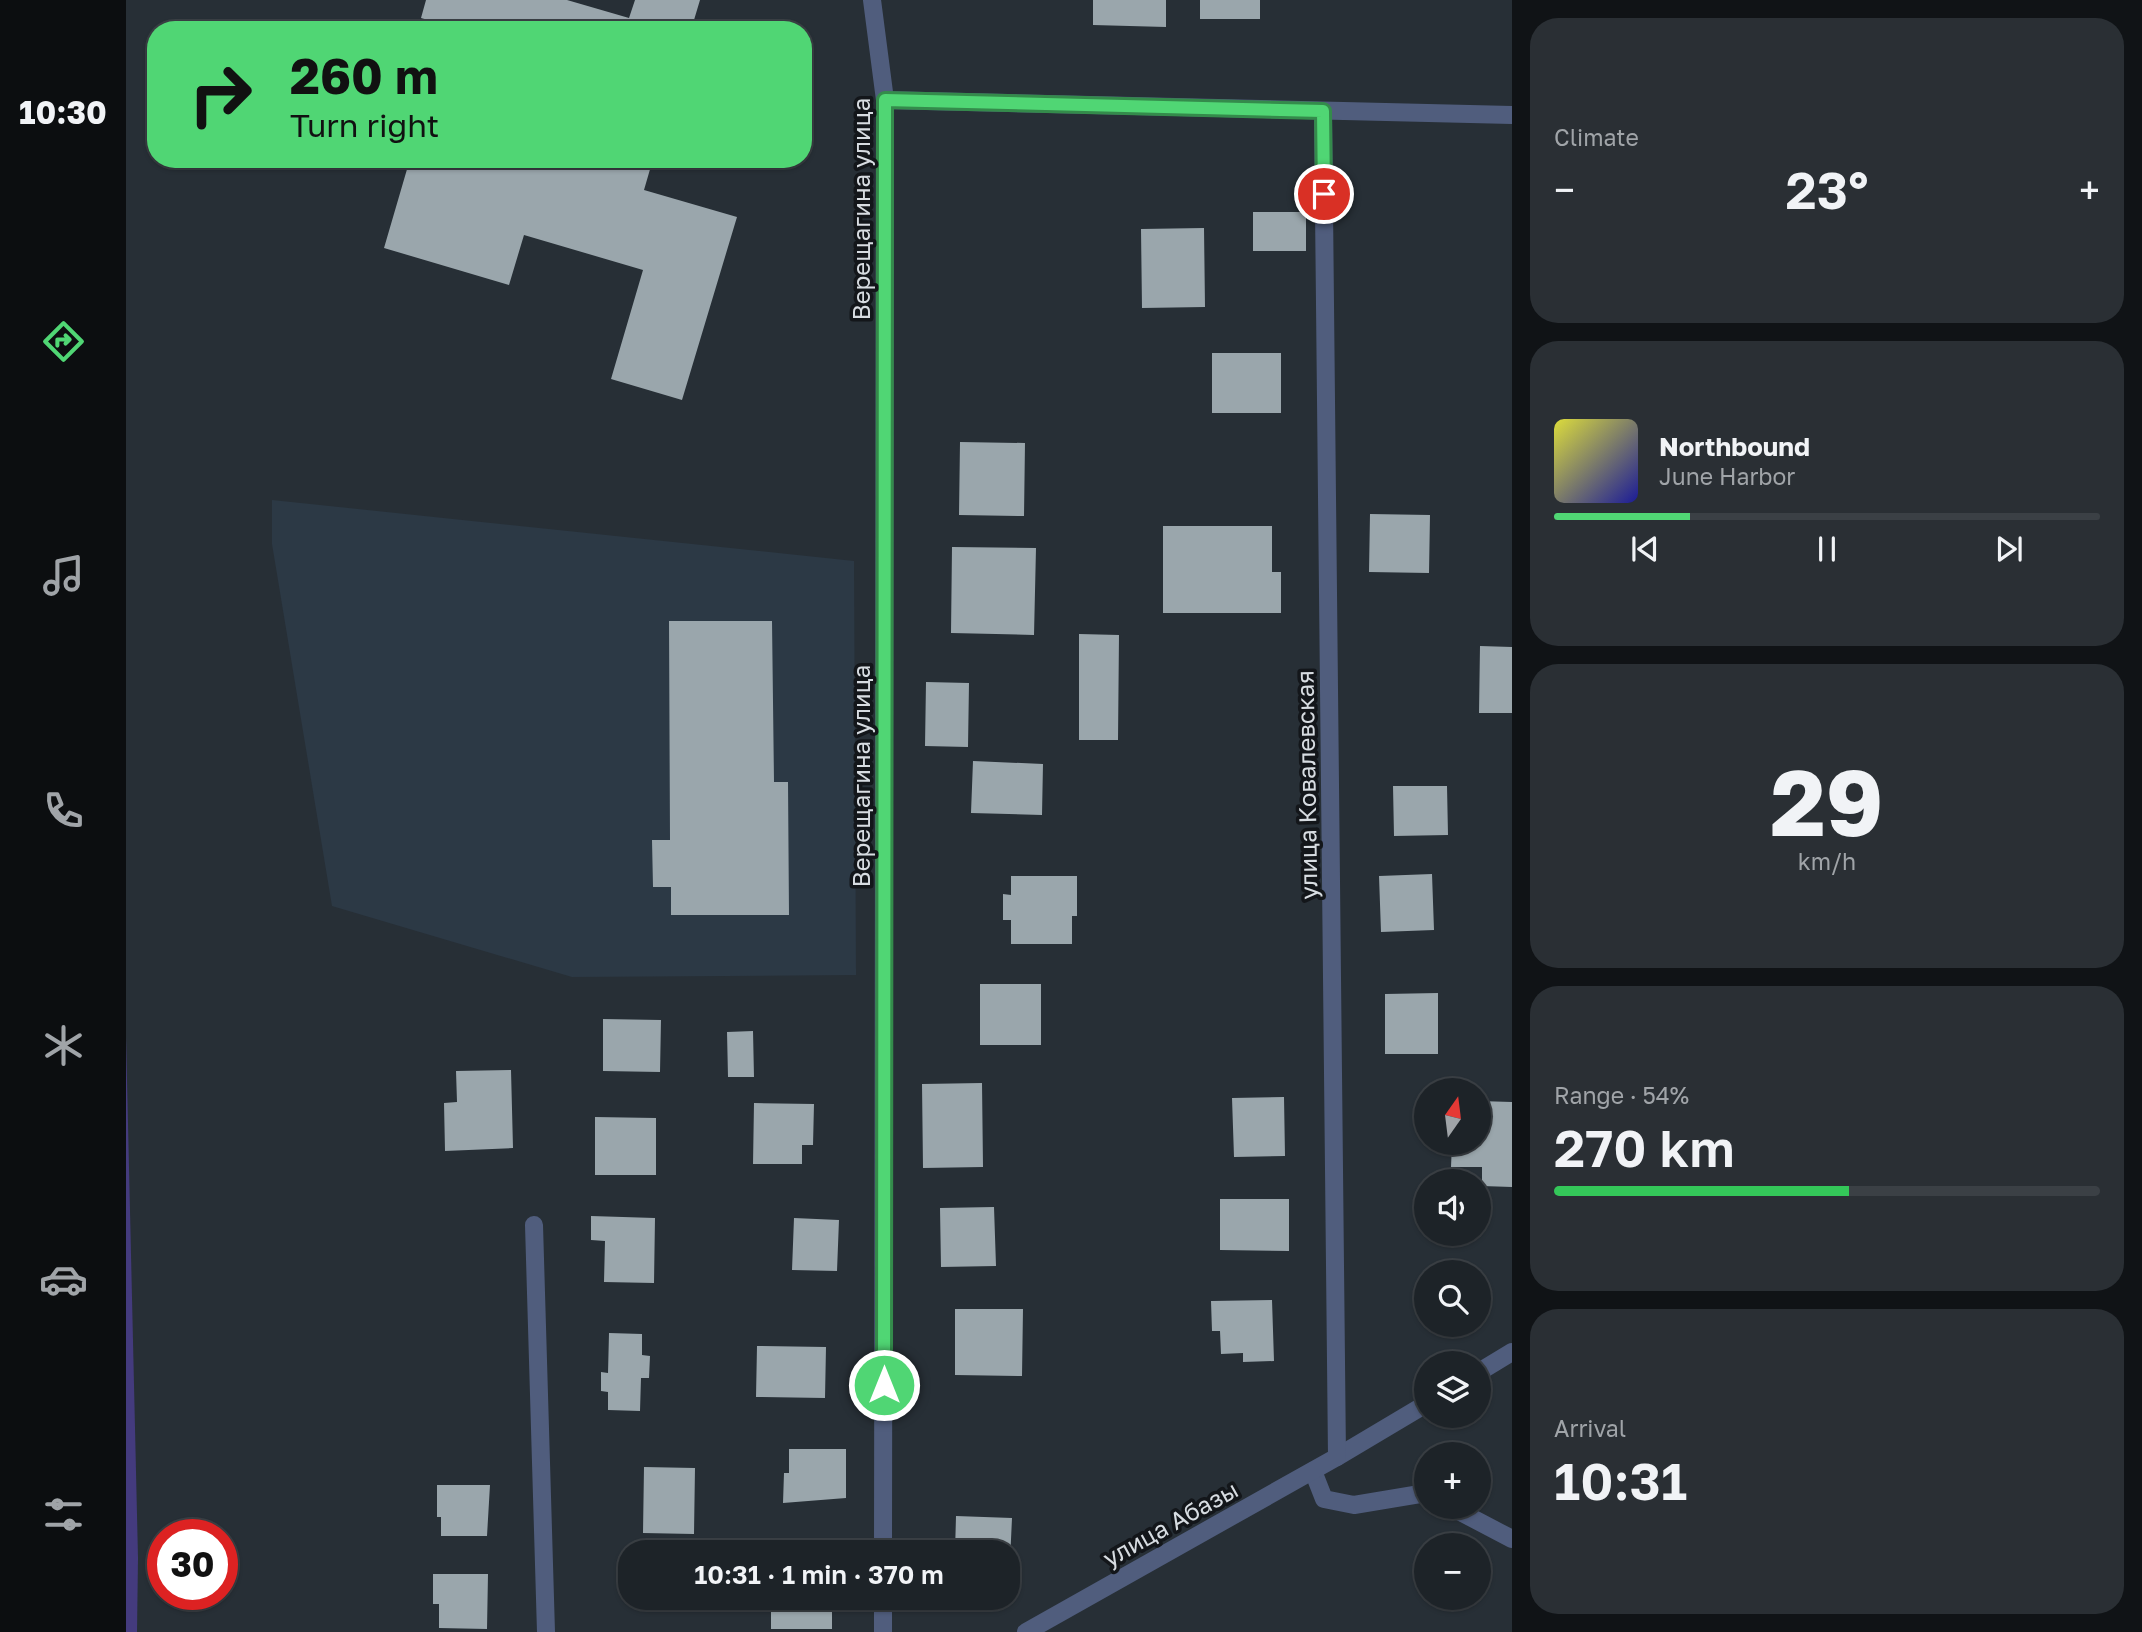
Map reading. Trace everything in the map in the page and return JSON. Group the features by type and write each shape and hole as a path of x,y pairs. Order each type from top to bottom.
{"street":[{"name":"Верещагина улица","path":"872,0 885,100 883,1540"},
{"path":"885,100 1512,115"},
{"name":"улица Ковалевская","path":"1323,111 1337,1457"},
{"path":"534,1225 546,1632"},
{"path":"1491,1365 1512,1352"},
{"name":"улица Абазы","path":"1026,1632 1414,1411"},
{"path":"1312,1471 1324,1499 1354,1505 1414,1495"},
{"path":"1474,1519 1512,1539"},
{"path":"883,1610 883,1632"}],"shaded area":[{"path":"272,500 854,561 856,975 572,977 332,906 272,544"},
{"path":"126,1037 138,1558 137,1632 126,1632"}],"building":[{"path":"426,0 567,0 629,18 635,0 700,0 694,21 432,21 421,18"},
{"path":"1093,0 1166,0 1166,27 1093,25"},
{"path":"1200,0 1260,0 1260,19 1200,19"},
{"path":"407,168 650,168 644,190 737,217 682,400 611,379 643,270 524,235 509,285 384,248"},
{"path":"1253,212 1306,212 1306,251 1253,251"},
{"path":"1204,228 1205,307 1142,308 1141,229"},
{"path":"1212,353 1281,353 1281,413 1212,413"},
{"path":"960,442 1025,443 1024,516 959,515"},
{"path":"1370,514 1430,515 1429,573 1369,572"},
{"path":"1163,526 1272,526 1272,572 1281,572 1281,613 1163,613"},
{"path":"952,547 1036,548 1034,635 951,633"},
{"path":"669,621 772,621 774,782 788,782 789,915 671,915 671,887 653,887 652,840 670,840"},
{"path":"1079,634 1119,635 1118,740 1079,740"},
{"path":"1480,646 1512,647 1512,713 1479,713"},
{"path":"926,682 969,683 968,747 925,746"},
{"path":"973,761 1043,764 1042,815 971,813"},
{"path":"1393,786 1447,786 1448,835 1394,836"},
{"path":"1432,874 1434,930 1381,932 1379,876"},
{"path":"1011,876 1077,876 1077,916 1072,916 1072,944 1011,944 1011,920 1003,920 1003,894 1011,895"},
{"path":"980,984 1041,984 1041,1045 980,1045"},
{"path":"1438,993 1438,1054 1385,1054 1385,994"},
{"path":"603,1019 661,1020 660,1072 603,1071"},
{"path":"753,1031 754,1077 728,1077 727,1032"},
{"path":"511,1070 513,1148 445,1151 444,1103 457,1102 456,1071"},
{"path":"982,1083 983,1167 923,1168 922,1084"},
{"path":"1284,1097 1285,1156 1234,1157 1232,1098"},
{"path":"1491,1101 1512,1102 1512,1187 1491,1186 1491,1169 1451,1167 1452,1155 1491,1155"},
{"path":"754,1103 814,1104 813,1145 802,1145 802,1164 753,1164"},
{"path":"595,1117 656,1118 656,1175 595,1175"},
{"path":"1220,1199 1289,1199 1289,1251 1220,1250"},
{"path":"994,1207 996,1266 941,1267 940,1208"},
{"path":"591,1216 655,1218 654,1283 604,1282 605,1241 591,1240"},
{"path":"794,1218 839,1220 837,1271 792,1270"},
{"path":"1272,1300 1274,1361 1243,1362 1243,1353 1221,1354 1220,1331 1212,1331 1211,1301"},
{"path":"955,1309 1023,1309 1022,1376 955,1375"},
{"path":"609,1333 642,1334 642,1355 650,1356 649,1378 641,1378 640,1411 608,1410 608,1392 601,1391 601,1372 608,1373"},
{"path":"757,1346 826,1347 825,1398 756,1397"},
{"path":"789,1449 846,1449 846,1498 783,1503 784,1473 789,1473"},
{"path":"644,1467 695,1468 694,1534 643,1533"},
{"path":"437,1485 490,1485 487,1536 441,1536 441,1517 437,1517"},
{"path":"956,1516 1012,1518 1011,1540 955,1540"},
{"path":"433,1574 488,1574 487,1629 439,1628 439,1604 433,1604"},
{"path":"771,1610 832,1610 832,1629 771,1629"}],"route":[{"path":"884,1385 885,100 1323,111 1324,194"}]}
